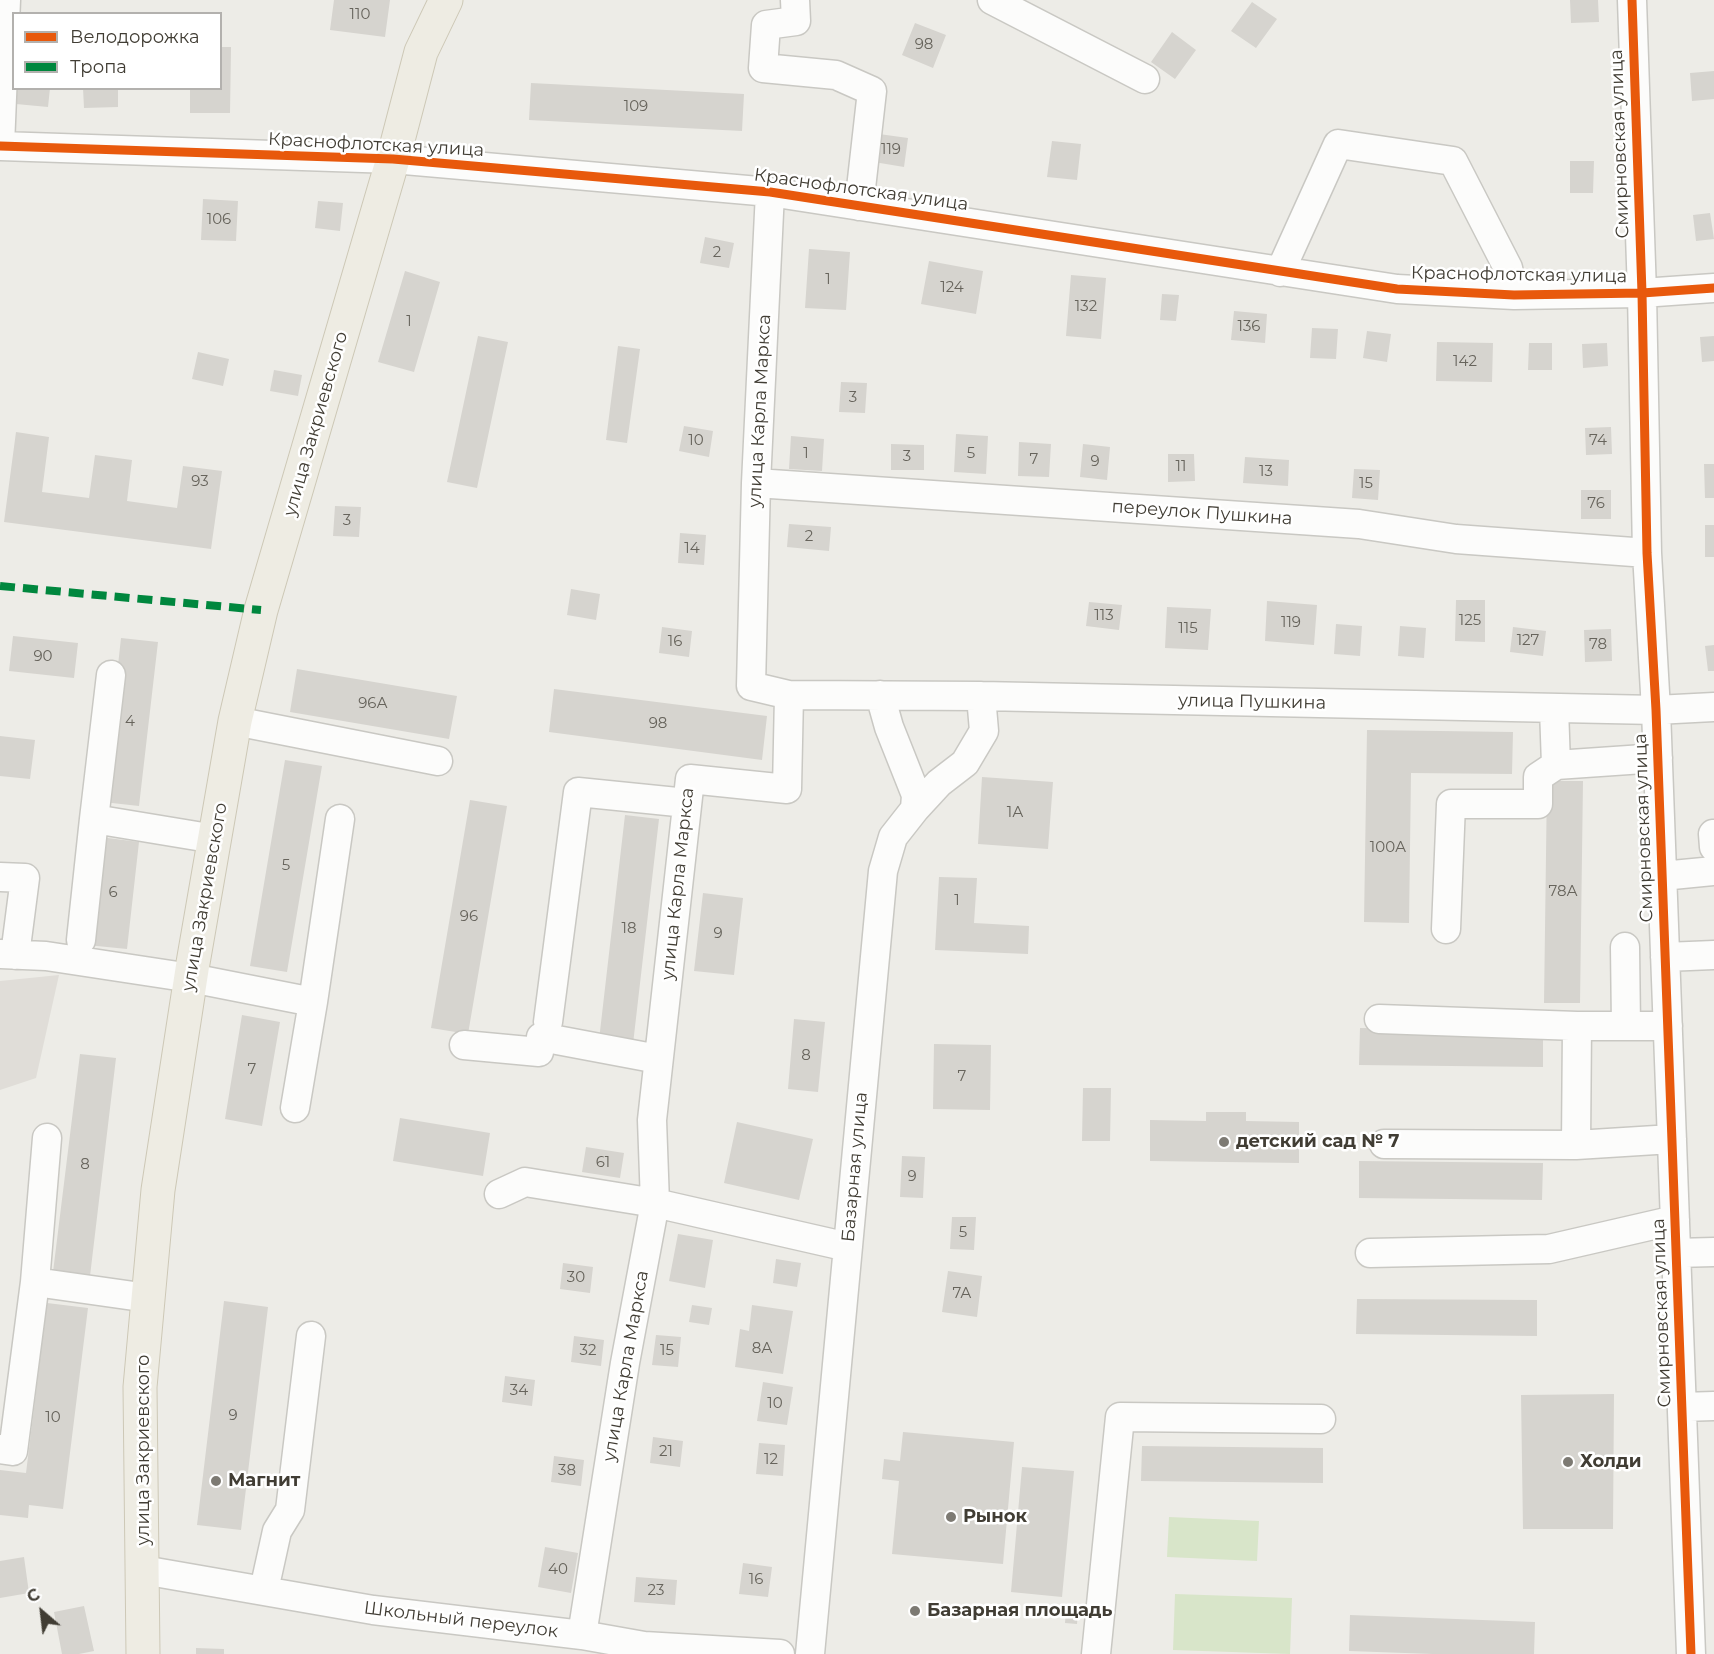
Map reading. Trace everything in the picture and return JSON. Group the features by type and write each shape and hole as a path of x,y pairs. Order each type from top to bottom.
{"main road":[{"name":"улица Закриевского","path":"143,1654 140,1387 158,1190 191,978 235,722 261,610 422,52 446,0"}],"street":[{"path":"0,146 6,0"},
{"path":"795,0 796,21 766,25 763,68 836,75 872,92 859,206"},
{"path":"992,0 1144,80"},
{"name":"Смирновская улица","path":"1632,0 1642,293 1647,554 1658,758 1692,1654"},
{"path":"1280,272 1338,144 1453,161 1508,268 1514,295"},
{"name":"Краснофлотская улица","path":"0,146 393,159 770,192 1397,290 1514,295 1642,293 1714,288"},
{"name":"улица Карла Маркса","path":"582,1635 625,1363 656,1203 651,1120 690,779 787,789 789,695 751,686 756,483 770,192"},
{"name":"переулок Пушкина","path":"756,483 1359,524 1456,539 1647,554"},
{"path":"81,940 111,675"},
{"name":"улица Пушкина","path":"789,695 981,696 1656,710 1714,707"},
{"path":"880,695 916,795 915,809"},
{"name":"Базарная улица","path":"810,1654 883,871 893,837 939,783 965,763 984,731 981,696"},
{"path":"1554,708 1556,765"},
{"path":"235,722 438,761"},
{"path":"1446,929 1451,804 1538,804 1538,777 1556,765 1658,758"},
{"path":"548,1022 578,792 687,803"},
{"path":"94,819 214,839"},
{"path":"295,1108 340,819"},
{"path":"1713,834 1714,847"},
{"path":"1662,876 1714,872"},
{"path":"0,877 25,878 8,955 46,956 191,978 313,1002"},
{"path":"1625,947 1626,1026"},
{"path":"1665,957 1714,956"},
{"path":"1379,1019 1577,1026 1668,1026"},
{"path":"1576,1145 1577,1026"},
{"path":"464,1045 539,1052 541,1037 658,1059"},
{"path":"0,1449 13,1451 35,1282 47,1138"},
{"path":"1384,1144 1576,1145 1672,1139"},
{"path":"499,1194 525,1182 656,1203 848,1247"},
{"path":"1370,1253 1550,1249 1675,1220"},
{"path":"1676,1253 1714,1252"},
{"path":"35,1282 148,1298"},
{"path":"264,1590 277,1531 290,1510 311,1336"},
{"path":"1682,1407 1714,1406"},
{"path":"1096,1654 1120,1417 1321,1419"},
{"name":"Школьный переулок","path":"143,1570 373,1610 582,1635 643,1650 780,1654"}],"shaded area":[{"path":"59,975 36,1078 0,1090 0,981"}],"green space":[{"path":"1169,1517 1259,1521 1257,1561 1167,1557"},
{"path":"1175,1594 1292,1598 1290,1654 1173,1650"}],"building":[{"path":"334,0 390,0 385,37 330,30"},
{"path":"1570,0 1598,0 1599,22 1571,23"},
{"path":"1252,2 1277,19 1256,48 1231,31"},
{"path":"915,23 946,35 933,68 902,55"},
{"path":"1172,32 1196,50 1175,79 1151,62"},
{"path":"222,47 231,47 230,113 190,113 190,90 222,90"},
{"path":"1714,71 1714,99 1692,101 1690,73"},
{"path":"531,83 744,94 742,131 529,120"},
{"path":"17,90 50,90 48,107 16,104"},
{"path":"83,90 118,90 118,107 84,108"},
{"path":"879,134 908,138 904,167 874,162"},
{"path":"1052,141 1081,144 1077,180 1047,177"},
{"path":"1570,161 1594,161 1593,193 1570,193"},
{"path":"203,199 238,201 236,241 201,240"},
{"path":"318,201 343,203 340,231 315,228"},
{"path":"1710,213 1714,239 1696,241 1693,215"},
{"path":"705,237 734,243 729,268 700,263"},
{"path":"809,249 850,252 846,310 805,308"},
{"path":"929,261 983,271 976,314 921,304"},
{"path":"405,271 440,282 414,372 378,362"},
{"path":"1071,275 1106,278 1101,339 1066,336"},
{"path":"1162,294 1179,295 1176,321 1160,320"},
{"path":"1234,311 1267,314 1265,343 1231,340"},
{"path":"1312,328 1338,329 1336,359 1310,358"},
{"path":"1367,331 1391,334 1387,362 1363,358"},
{"path":"478,336 508,342 477,488 447,482"},
{"path":"1714,336 1714,361 1702,362 1700,337"},
{"path":"1437,342 1493,343 1492,382 1436,381"},
{"path":"1529,343 1552,343 1552,370 1528,370"},
{"path":"1607,343 1608,366 1583,368 1582,344"},
{"path":"618,346 640,349 627,443 606,440"},
{"path":"198,352 229,359 223,386 192,379"},
{"path":"274,370 302,375 298,396 270,391"},
{"path":"841,382 867,383 865,413 839,412"},
{"path":"684,426 713,431 709,457 679,451"},
{"path":"1611,427 1612,454 1586,455 1585,428"},
{"path":"16,432 49,437 42,492 89,498 95,455 132,460 127,501 177,508 183,466 222,471 211,549 4,522"},
{"path":"956,434 988,436 986,474 954,472"},
{"path":"791,436 824,439 822,471 789,469"},
{"path":"1019,442 1051,444 1049,477 1018,476"},
{"path":"891,444 924,445 924,470 891,470"},
{"path":"1083,444 1110,447 1107,480 1080,477"},
{"path":"1168,454 1194,454 1195,481 1168,482"},
{"path":"1245,457 1289,460 1288,486 1243,483"},
{"path":"1704,464 1714,464 1714,498 1705,498"},
{"path":"1354,469 1380,470 1378,500 1352,498"},
{"path":"1581,490 1611,490 1611,519 1581,519"},
{"path":"335,506 361,507 359,537 333,536"},
{"path":"789,524 831,527 829,551 787,547"},
{"path":"1705,525 1714,525 1714,557 1705,557"},
{"path":"680,533 706,535 704,565 678,563"},
{"path":"571,589 600,594 596,620 567,615"},
{"path":"1456,600 1485,600 1485,642 1455,641"},
{"path":"1267,601 1317,605 1314,645 1265,641"},
{"path":"1089,602 1122,605 1119,630 1086,626"},
{"path":"1167,607 1211,609 1208,650 1165,648"},
{"path":"1336,624 1362,626 1360,656 1334,654"},
{"path":"1400,626 1426,628 1424,658 1398,656"},
{"path":"662,627 692,631 689,657 659,653"},
{"path":"1513,627 1546,631 1543,656 1510,652"},
{"path":"1611,629 1612,661 1585,662 1584,630"},
{"path":"13,636 78,643 74,678 9,671"},
{"path":"121,638 158,642 139,806 103,802"},
{"path":"1714,645 1714,671 1708,671 1705,646"},
{"path":"297,669 457,696 449,739 290,712"},
{"path":"554,689 767,716 762,760 549,732"},
{"path":"1367,730 1513,732 1512,774 1411,773 1409,923 1364,922"},
{"path":"0,736 35,740 30,779 0,776"},
{"path":"285,760 322,766 287,972 250,966"},
{"path":"982,777 1053,782 1048,849 978,844"},
{"path":"1547,781 1583,781 1580,1003 1544,1003"},
{"path":"470,800 507,806 468,1034 431,1028"},
{"path":"625,815 659,819 633,1044 599,1040"},
{"path":"100,837 139,842 127,949 87,945"},
{"path":"939,877 977,878 974,923 1029,926 1028,954 935,950"},
{"path":"703,893 743,898 734,975 694,971"},
{"path":"242,1015 280,1022 262,1126 225,1119"},
{"path":"794,1019 825,1022 818,1092 788,1089"},
{"path":"1360,1028 1543,1030 1543,1067 1359,1065"},
{"path":"934,1044 991,1045 990,1110 933,1109"},
{"path":"80,1054 116,1058 90,1276 53,1272"},
{"path":"1083,1088 1111,1088 1110,1141 1082,1141"},
{"name":"детский сад № 7","path":"1206,1112 1246,1112 1246,1121 1299,1122 1299,1163 1150,1161 1150,1120 1206,1121"},
{"path":"400,1118 490,1133 483,1176 393,1161"},
{"path":"737,1122 813,1139 799,1200 724,1183"},
{"path":"586,1147 624,1153 620,1178 582,1172"},
{"path":"902,1156 925,1157 923,1198 900,1197"},
{"path":"1359,1161 1543,1163 1542,1200 1359,1198"},
{"path":"952,1217 976,1217 974,1250 950,1249"},
{"path":"678,1234 713,1240 705,1288 669,1281"},
{"path":"776,1259 801,1263 797,1287 773,1283"},
{"path":"563,1263 593,1267 590,1293 560,1289"},
{"path":"948,1271 982,1276 977,1317 942,1312"},
{"path":"1357,1299 1537,1300 1537,1336 1356,1334"},
{"path":"224,1301 268,1307 241,1530 197,1525"},
{"path":"47,1303 88,1308 63,1509 29,1505 28,1518 0,1515 0,1470 26,1473"},
{"path":"692,1305 712,1308 709,1325 689,1322"},
{"path":"752,1305 793,1311 783,1374 735,1367 740,1329 749,1331"},
{"path":"656,1335 681,1337 678,1367 652,1365"},
{"path":"574,1336 604,1340 601,1366 571,1362"},
{"path":"505,1376 535,1380 532,1406 502,1402"},
{"path":"763,1382 793,1387 787,1425 757,1421"},
{"name":"Холди","path":"1614,1394 1613,1529 1523,1529 1521,1395"},
{"name":"Рынок","path":"903,1432 1014,1442 1003,1564 892,1554 899,1481 882,1479 884,1459 900,1461"},
{"path":"653,1437 683,1441 680,1467 650,1463"},
{"path":"759,1443 785,1445 783,1476 756,1474"},
{"path":"1142,1446 1323,1448 1323,1483 1141,1481"},
{"path":"554,1456 584,1460 581,1486 551,1482"},
{"path":"1022,1467 1074,1471 1062,1597 1011,1592"},
{"path":"545,1547 578,1553 571,1593 538,1587"},
{"path":"24,1557 29,1593 0,1598 0,1561"},
{"path":"743,1563 772,1567 768,1597 739,1594"},
{"path":"636,1577 677,1580 675,1605 634,1602"},
{"path":"84,1606 94,1651 62,1654 54,1612"},
{"path":"1066,1610 1078,1611 1077,1624 1065,1623"},
{"path":"1350,1615 1535,1622 1534,1654 1349,1651"},
{"path":"196,1648 224,1649 224,1654 196,1654"}],"marked path":[{"path":"0,586 261,610"}],"cycle path":[{"path":"1632,0 1642,293 1647,553 1656,710 1691,1654"},
{"path":"0,146 393,159 770,192 1397,289 1514,295 1642,293 1714,288"}],"place":[{"name":"детский сад № 7","path":"1224,1142"},
{"name":"Холди","path":"1568,1462"},
{"name":"Магнит","path":"216,1481"},
{"name":"Рынок","path":"951,1517"},
{"name":"Базарная площадь","path":"915,1611"}]}
